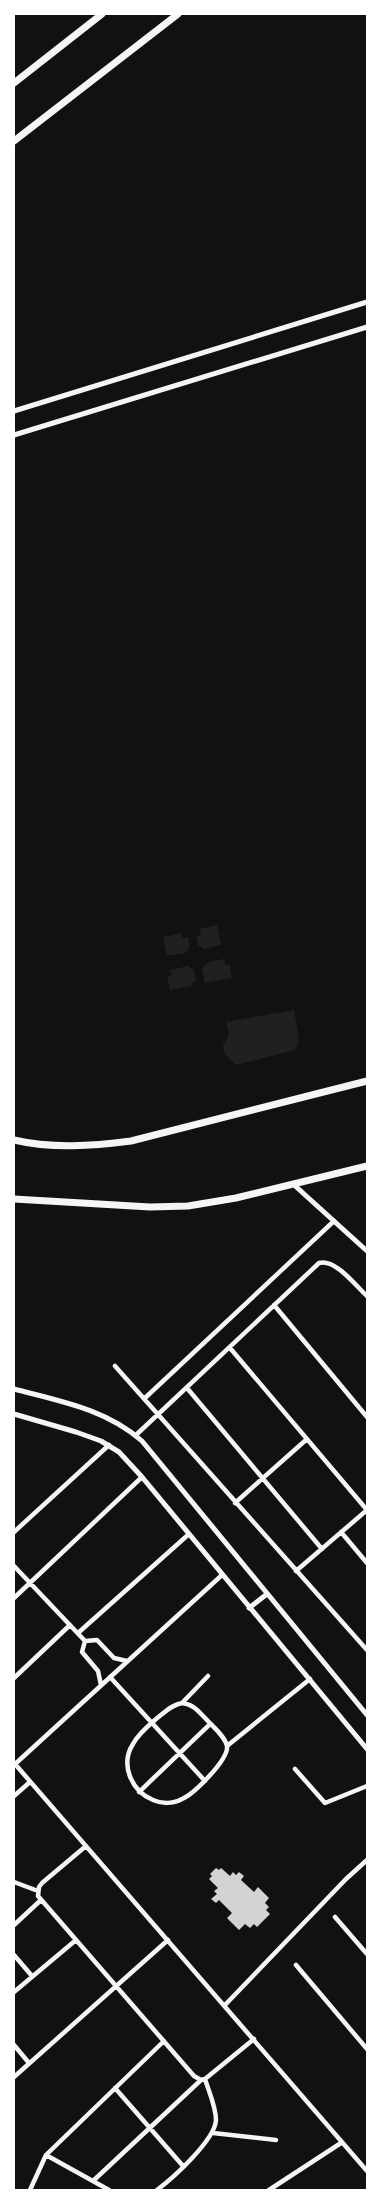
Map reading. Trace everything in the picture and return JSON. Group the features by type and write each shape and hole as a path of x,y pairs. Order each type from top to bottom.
{"main road":[{"path":"14,83 102,14"},
{"path":"14,141 178,14"},
{"path":"14,1140 62,1146 83,1146 131,1141 367,1080"},
{"path":"14,1198 175,1207 236,1198 367,1166"}],"street":[{"path":"14,411 367,302"},
{"path":"14,436 367,327"},
{"path":"293,1184 367,1251"},
{"path":"145,1398 334,1221"},
{"path":"136,1435 313,1268 325,1262 334,1265 367,1296"},
{"path":"274,1305 367,1417"},
{"path":"230,1348 367,1510 296,1571"},
{"path":"115,1366 367,1650"},
{"path":"187,1388 322,1549"},
{"path":"14,1389 89,1410 120,1424 136,1435 150,1449 367,1715"},
{"path":"14,1414 76,1432 109,1445 119,1452 142,1477 367,1748"},
{"path":"235,1503 307,1439"},
{"path":"14,1532 109,1445"},
{"path":"14,1598 142,1477"},
{"path":"341,1532 367,1563"},
{"path":"78,1633 189,1534"},
{"path":"14,1566 85,1641"},
{"path":"222,1575 14,1765 225,2005 341,2143 367,2171"},
{"path":"249,1608 267,1594"},
{"path":"14,1678 70,1625"},
{"path":"85,1641 97,1640 112,1656 127,1661"},
{"path":"85,1641 82,1652 98,1671 101,1685"},
{"path":"208,1676 182,1703 171,1707 132,1744 127,1759 128,1771 132,1782 139,1792 155,1801 173,1802 190,1795 225,1756 227,1746 310,1679"},
{"path":"110,1677 204,1781"},
{"path":"182,1703 192,1705 227,1746"},
{"path":"139,1792 210,1724"},
{"path":"14,1756 22,1757"},
{"path":"295,1769 325,1804 367,1786"},
{"path":"14,1796 30,1782"},
{"path":"86,1846 42,1883 38,1891 41,1900 194,2076 203,2079"},
{"path":"225,2005 346,1879 367,1860"},
{"path":"14,1882 38,1891"},
{"path":"14,1925 41,1900"},
{"path":"335,1917 367,1954"},
{"path":"14,1992 76,1940"},
{"path":"14,2077 168,1940"},
{"path":"14,1955 32,1976"},
{"path":"296,1965 367,2049"},
{"path":"93,2181 203,2079 254,2039"},
{"path":"30,2190 46,2155 164,2042"},
{"path":"14,2045 29,2063"},
{"path":"157,2190 206,2143 213,2133 216,2125 215,2110 203,2079"},
{"path":"114,2088 183,2166"},
{"path":"213,2133 276,2140"},
{"path":"269,2190 341,2143"},
{"path":"46,2155 109,2190"}],"shaded area":[{"path":"217,925 221,945 204,949 198,945 196,936 201,935 200,929"},
{"path":"181,933 182,938 188,937 190,947 185,953 167,956 163,937"},
{"path":"224,959 225,965 230,965 232,978 205,983 202,968 208,962"},
{"path":"188,966 194,970 196,981 191,982 192,986 170,990 167,977 171,976 170,970"},
{"path":"294,1010 299,1040 295,1050 236,1065 225,1054 223,1045 229,1035 226,1022"}],"building":[{"path":"216,1868 219,1870 221,1868 230,1876 233,1872 236,1875 239,1872 244,1876 241,1880 254,1892 258,1887 269,1898 265,1903 269,1907 266,1910 270,1914 257,1927 254,1924 250,1928 245,1924 239,1930 227,1918 232,1913 219,1900 216,1903 211,1899 217,1894 214,1891 218,1888 209,1879 212,1876 210,1874"}]}
